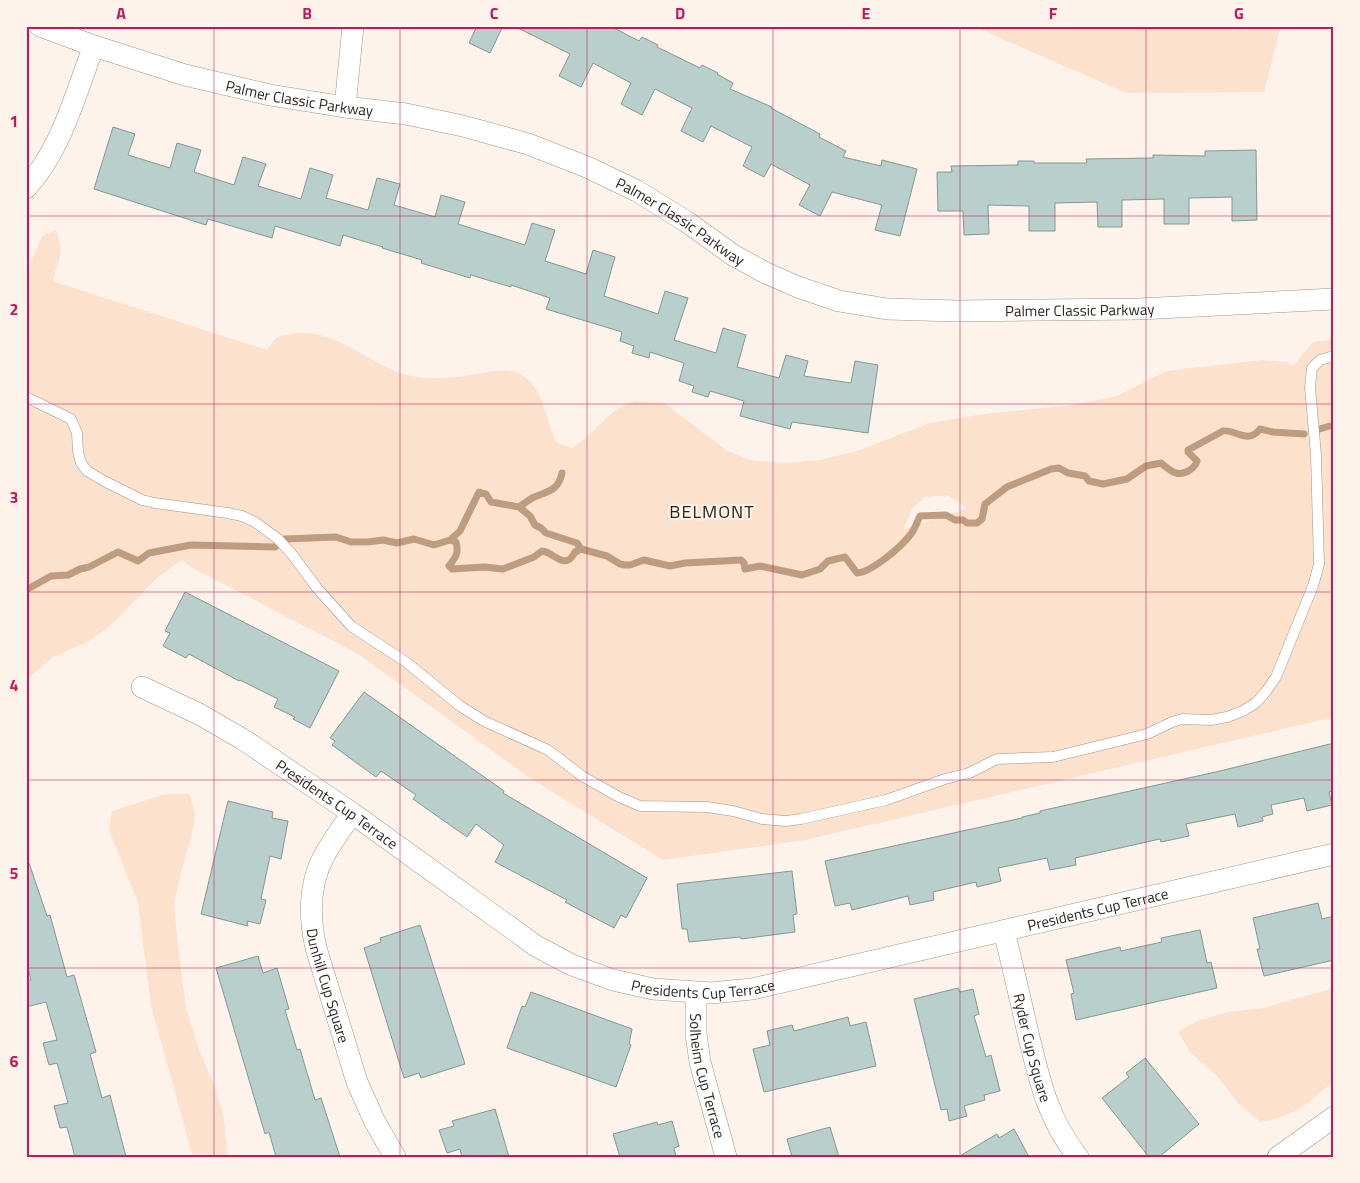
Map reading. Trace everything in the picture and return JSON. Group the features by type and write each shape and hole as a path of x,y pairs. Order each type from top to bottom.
{"street":[{"name":"Palmer Classic Parkway","path":"40,26 94,46 185,75 270,95 345,107 406,114 463,126 528,144 587,167 637,191 764,272 798,287 840,301 887,310 957,311 1139,309 1334,299"},
{"path":"345,107 353,26"},
{"path":"26,188 57,143 94,46"},
{"name":"Presidents Cup Terrace","path":"142,688 199,714 244,740 352,813 536,946 572,965 613,980 653,989 696,993 752,989 1334,854"},
{"name":"Dunhill Cup Square","path":"352,813 324,856 314,880 311,902 312,929 357,1082 374,1120 395,1157"},
{"name":"Ryder Cup Square","path":"1004,932 1042,1091 1054,1120 1069,1146 1078,1157"},
{"name":"Solheim Cup Terrace","path":"696,993 696,1034 700,1062 726,1157"},
{"path":"1278,1157 1334,1117"}],"lane":[{"path":"26,397 71,420 77,433 78,452 81,463 87,470 142,500 242,516 267,530 291,553 317,588 351,626 406,662 460,706 484,721 548,750 571,769 619,797 640,806 707,807 733,811 762,819 786,821 801,820 886,800 945,779 970,773 997,759 1053,757 1147,734 1182,719 1211,720 1227,717 1243,711 1257,702 1276,677 1313,586 1319,564 1316,455 1310,387 1312,368 1320,360 1334,356"}],"shaded area":[{"path":"973,26 1281,26 1264,92 1126,93"},
{"path":"56,230 59,238 61,250 52,281 267,350 277,337 302,333 317,334 346,345 400,373 414,376 450,378 498,371 520,374 535,387 540,396 557,443 572,448 614,411 634,401 664,403 726,450 750,460 784,463 821,460 857,451 930,423 984,414 1072,405 1115,397 1167,371 1262,360 1288,362 1292,367 1313,342 1334,339 1334,717 805,840 663,860 530,778 358,654 191,567 182,560 158,577 109,627 87,642 53,657 26,680 26,275 42,236","holes":["947,495 967,508 903,530 912,509 924,497"]},
{"path":"166,794 189,794 195,814 192,835 174,903 177,938 186,1008 198,1047 214,1085 223,1113 228,1157 193,1157 151,1006 138,903 109,830 112,811"},
{"path":"1334,988 1334,1080 1301,1107 1283,1116 1260,1122 1238,1103 1217,1076 1191,1053 1178,1032 1197,1021 1228,1012 1263,1008"}],"building":[{"path":"477,26 503,26 490,53 469,43"},
{"path":"514,26 610,26 639,41 642,37 658,45 657,47 700,68 702,65 718,73 733,83 730,89 772,107 820,134 819,137 846,151 843,157 881,166 882,160 917,169 900,236 875,230 882,205 832,192 820,216 799,205 810,185 771,164 764,177 743,166 752,147 711,126 703,142 681,131 692,108 655,89 642,115 621,104 631,83 593,63 581,87 559,76 570,54"},
{"path":"113,127 135,134 128,155 170,168 177,143 201,150 194,172 234,185 243,157 266,164 258,186 301,199 310,168 333,175 326,198 368,210 377,178 400,184 394,205 435,217 441,195 465,202 458,224 525,245 532,223 555,230 545,261 586,274 593,250 615,257 604,296 658,314 665,291 688,298 674,340 716,353 723,328 746,335 737,367 779,378 786,355 808,361 804,376 851,383 855,361 878,365 868,433 792,422 790,429 740,416 744,401 710,391 708,397 692,392 694,386 679,381 684,363 650,352 649,358 632,353 634,346 620,341 622,332 546,309 550,298 511,285 511,287 471,275 470,278 421,263 422,260 343,235 340,246 275,226 272,238 208,219 206,225 94,189"},
{"path":"1256,150 1257,220 1232,221 1232,197 1189,198 1189,224 1164,224 1164,199 1122,200 1122,227 1098,227 1097,202 1055,203 1055,231 1029,231 1029,206 988,205 989,234 964,235 963,211 938,211 937,172 952,172 951,166 1018,165 1018,161 1034,161 1034,163 1087,163 1086,159 1153,158 1153,155 1205,156 1205,151"},
{"path":"185,592 339,671 310,728 293,719 295,717 274,707 278,699 239,681 189,654 186,658 163,646 170,633 165,631"},
{"path":"364,692 504,791 503,793 647,878 626,918 621,915 614,928 565,902 567,900 495,862 504,845 476,824 467,837 413,799 416,795 381,771 376,777 332,745 335,741 330,738"},
{"path":"1334,743 1334,790 1329,792 1332,805 1307,811 1304,798 1271,805 1273,814 1262,817 1263,821 1238,827 1235,814 1186,824 1189,836 1161,842 1160,839 1075,858 1076,865 1050,870 1047,858 998,868 1001,881 977,887 976,882 933,892 934,900 910,905 908,896 852,910 850,903 835,906 825,861 1022,818 1040,813 1040,811 1220,771"},
{"path":"228,801 273,812 272,818 288,821 281,859 270,856 261,899 266,900 260,924 247,921 248,926 201,914"},
{"path":"29,863 47,916 50,915 67,977 74,975 96,1052 90,1054 102,1098 110,1095 126,1157 75,1157 67,1127 60,1128 54,1106 68,1103 57,1063 49,1065 43,1043 57,1040 46,1002 26,1007 26,981 31,980 26,961 26,864"},
{"path":"792,871 797,914 793,915 795,932 741,939 740,937 689,942 687,929 682,929 677,884"},
{"path":"1318,903 1322,919 1334,916 1334,960 1264,976 1257,949 1260,949 1253,918"},
{"path":"420,925 465,1064 421,1078 419,1073 404,1078 364,948 381,942 380,938"},
{"path":"1200,930 1207,963 1211,962 1217,988 1076,1020 1071,994 1074,993 1066,960 1120,947 1121,951 1162,942 1161,938"},
{"path":"258,956 263,973 277,968 289,1009 285,1010 297,1050 300,1049 315,1100 321,1098 340,1157 276,1157 269,1132 265,1134 216,968"},
{"path":"958,988 960,992 973,989 979,1014 974,1016 986,1057 991,1055 1000,1091 984,1095 985,1100 964,1106 967,1116 949,1121 947,1109 941,1110 914,999"},
{"path":"531,992 632,1029 629,1044 631,1045 616,1087 507,1048 522,1006 525,1007"},
{"path":"848,1017 850,1026 866,1022 876,1066 764,1092 753,1049 770,1045 767,1031 792,1025 794,1031"},
{"path":"1145,1058 1199,1124 1159,1157 1149,1157 1102,1098 1129,1077 1126,1073"},
{"path":"495,1109 509,1157 462,1157 460,1149 447,1153 439,1130 454,1126 452,1121"},
{"path":"672,1121 679,1146 674,1148 676,1157 620,1157 613,1134 657,1122 658,1125"},
{"path":"830,1127 839,1157 792,1157 787,1139"},
{"path":"1014,1129 1029,1157 958,1157 997,1134 999,1138"}],"waterway":[{"path":"1316,430 1330,426"},
{"path":"26,590 51,576 68,575 89,567 118,552 138,561 149,553 191,545 275,547 285,539 336,537 351,542 383,540 397,543 414,539 434,545 450,540 456,542 457,549 455,557 449,566 452,569 484,567 503,569 534,557 542,551 563,561 571,558 575,552 581,549 607,556 625,565 644,560 670,566 685,563 741,560 744,563 745,569 760,566 802,575 820,569 828,561 845,557 857,573 878,564 893,552 911,534 920,516 946,515 955,520 977,523 982,519 985,504 1007,487 1051,469 1059,468 1068,473 1085,476 1089,481 1103,484 1127,479 1146,466 1161,463 1171,471 1178,473 1186,472 1197,461 1188,450 1223,431 1246,436 1251,436 1260,429 1273,432 1304,434"},
{"path":"519,507 532,498 555,487 562,473"},
{"path":"450,540 460,531 479,492 486,494 491,502 519,507 530,516 535,525 546,533 577,543 581,549"}],"district":[{"name":"BELMONT","path":"712,511"}]}
